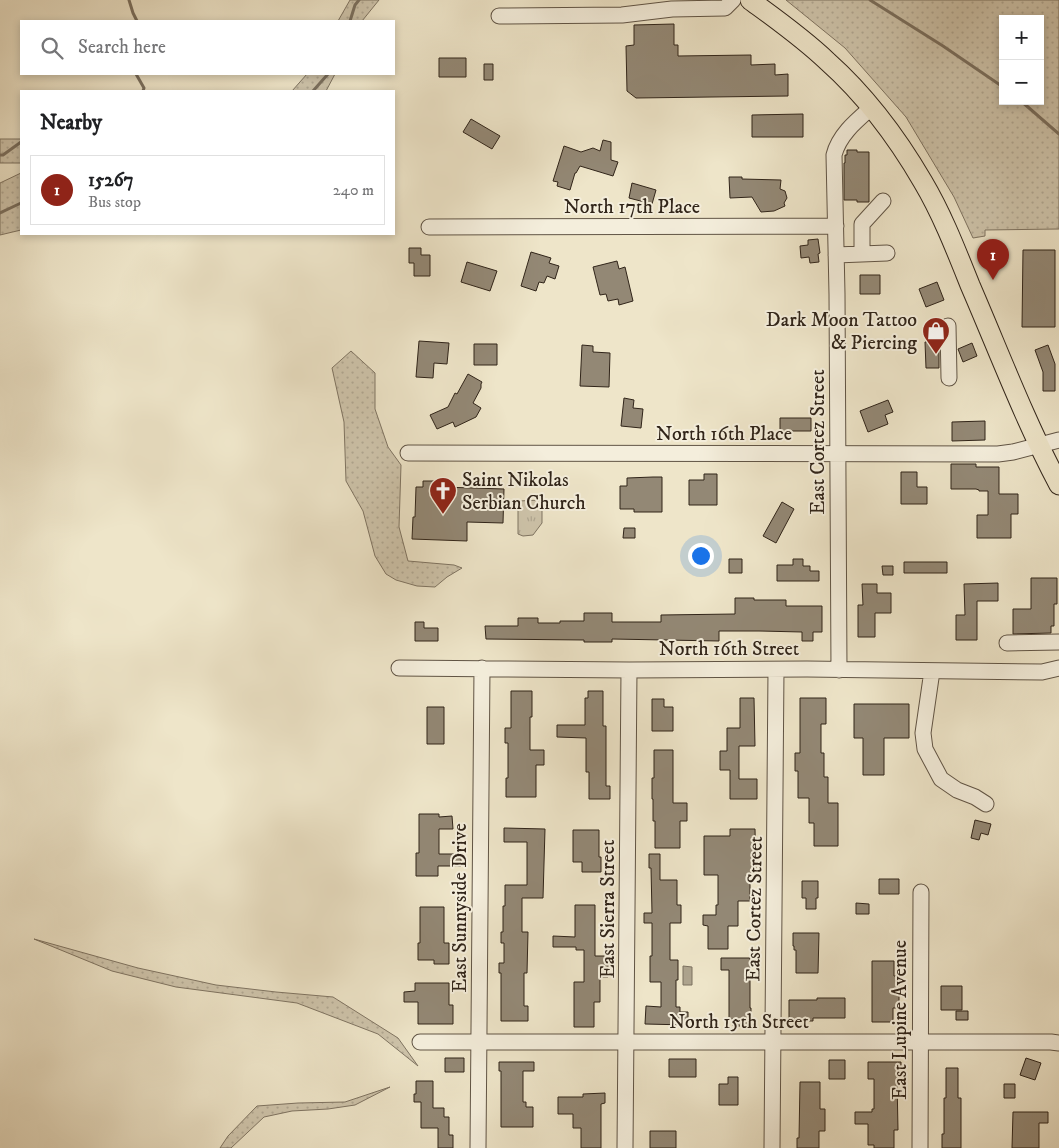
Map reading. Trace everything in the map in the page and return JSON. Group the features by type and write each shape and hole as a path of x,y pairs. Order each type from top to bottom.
{"main road":[{"path":"750,0 782,24 841,74 885,126 922,180 942,218 1039,446 1059,485"}],"street":[{"path":"662,10 677,0"},
{"path":"499,16 622,15 662,10 725,8 733,0"},
{"name":"East Cortez Street","path":"840,670 834,155 840,140 871,108"},
{"path":"862,254 862,224 883,201"},
{"name":"North 17th Place","path":"429,227 836,226"},
{"path":"836,254 887,253"},
{"path":"948,326 949,378"},
{"name":"North 16th Place","path":"408,453 998,454 1059,440"},
{"path":"1007,643 1059,642"},
{"name":"North 16th Street","path":"399,668 1042,672 1059,668"},
{"name":"East Sunnyside Drive","path":"478,1148 482,668"},
{"name":"East Sierra Street","path":"626,1148 630,670"},
{"name":"East Cortez Street","path":"772,1148 776,670"},
{"path":"932,671 923,733 925,749 941,779 957,790 975,797 986,804"},
{"name":"East Lupine Avenue","path":"920,1148 921,892"},
{"name":"North 15th Street","path":"420,1042 1059,1043"}],"green space":[{"path":"350,0 379,0 363,20 339,20"},
{"path":"786,0 1059,0 1059,229 985,230 985,236 973,238 954,197 906,117 845,48"},
{"path":"306,75 334,75 327,90 293,90"},
{"path":"0,139 20,139 20,163 0,163"},
{"path":"20,173 20,230 0,235 0,183"},
{"path":"351,351 375,373 375,409 388,447 401,465 399,527 408,561 454,565 462,568 435,587 417,586 396,580 386,574 375,556 363,511 346,481 344,422 332,368"},
{"path":"542,500 542,523 533,535 523,536 518,534 518,501"},
{"path":"34,939 138,968 216,985 333,997 398,1038 418,1066 378,1034 297,1003 176,987 112,971"},
{"path":"390,1087 355,1105 292,1111 264,1117 231,1148 220,1148 228,1136 257,1106 345,1102"}],"shaded area":[{"path":"683,966 692,967 692,985 683,985"}],"building":[{"path":"674,24 674,45 678,45 678,56 751,55 751,65 775,64 775,75 788,74 788,96 636,98 627,91 626,46 634,45 634,25"},
{"path":"439,58 466,58 466,77 439,77"},
{"path":"484,64 493,64 493,80 484,80"},
{"path":"803,114 803,137 752,137 752,115"},
{"path":"471,119 500,136 492,149 463,132"},
{"path":"603,140 611,142 611,160 618,162 613,176 580,166 575,173 570,190 557,186 558,182 553,181 564,146 581,152 593,148 600,151"},
{"path":"847,150 869,152 869,202 844,200 844,163"},
{"path":"729,177 781,180 780,189 785,191 787,198 784,203 785,206 774,211 761,212 752,197 730,198"},
{"path":"632,183 656,190 652,204 629,198"},
{"path":"818,239 819,262 810,263 809,257 801,258 800,246 808,245 808,240"},
{"path":"409,248 421,248 421,255 430,255 430,276 414,276 414,263 409,263"},
{"path":"1023,250 1055,250 1055,327 1022,327"},
{"path":"531,252 551,258 549,263 559,266 555,279 547,276 544,283 539,282 536,291 521,286"},
{"path":"617,261 619,269 625,267 633,301 619,305 618,299 608,301 606,294 600,295 593,267"},
{"path":"467,262 497,271 490,291 461,282"},
{"path":"860,275 880,275 880,294 860,294"},
{"path":"937,282 944,300 926,307 919,289"},
{"path":"419,341 449,343 447,364 434,363 433,378 416,377"},
{"name":"Dark Moon Tattoo & Piercing","path":"939,341 939,368 926,368 925,342"},
{"path":"972,343 977,356 963,362 958,349"},
{"path":"474,344 497,344 497,365 474,365"},
{"path":"582,345 593,346 593,352 610,353 609,387 580,386"},
{"path":"1048,345 1055,364 1055,391 1043,391 1043,372 1035,350"},
{"path":"468,374 482,382 473,403 481,408 476,417 455,427 453,422 437,429 430,415 448,407"},
{"path":"624,398 634,400 633,408 643,409 641,428 621,426"},
{"path":"888,400 893,412 885,415 888,424 868,432 860,411"},
{"path":"780,418 811,418 811,431 780,431"},
{"path":"985,421 985,440 952,441 952,422"},
{"path":"951,464 976,464 976,467 999,467 999,494 1018,494 1018,514 1011,514 1011,538 977,538 977,515 988,515 988,491 951,489"},
{"path":"901,472 917,472 917,487 927,487 927,504 901,504"},
{"path":"704,474 717,474 717,505 689,505 689,480 704,480"},
{"path":"662,477 662,512 634,512 634,509 620,509 620,486 627,486 627,478"},
{"path":"423,481 442,481 442,487 504,489 503,523 467,522 467,541 412,539 416,487 423,487"},
{"path":"782,502 794,509 776,543 763,536"},
{"path":"624,528 635,528 635,538 623,538"},
{"path":"729,559 742,559 742,573 729,573"},
{"path":"793,559 803,559 803,566 810,566 810,571 819,571 819,581 777,581 777,565 793,565"},
{"path":"904,562 947,562 947,573 904,573"},
{"path":"882,566 893,566 893,575 883,575"},
{"path":"1031,578 1057,578 1057,604 1054,604 1054,626 1051,626 1051,633 1013,634 1013,609 1031,609"},
{"path":"998,583 998,601 977,601 977,640 956,640 956,615 965,615 964,584"},
{"path":"862,584 877,584 877,593 891,593 891,613 875,613 875,637 858,637 858,605 863,605"},
{"path":"735,598 786,600 786,606 822,606 822,632 813,632 813,641 802,641 802,632 759,631 719,631 719,641 612,639 612,642 584,642 584,640 486,639 485,626 518,626 518,618 538,618 538,623 560,623 560,621 584,621 584,613 612,613 612,622 661,622 661,615 735,614"},
{"path":"415,622 424,622 424,628 438,628 438,641 415,641"},
{"path":"511,691 532,691 530,750 544,750 544,765 536,765 536,797 506,797 508,743 505,743 505,728 511,728"},
{"path":"588,691 603,691 603,726 606,726 606,786 610,786 610,799 589,799 589,772 586,772 586,738 557,737 557,725 585,725 585,698 588,698"},
{"path":"740,698 754,698 755,746 739,746 739,779 757,779 757,799 730,799 730,770 720,770 720,751 727,751 727,728 740,728"},
{"path":"800,698 826,698 826,724 821,724 821,753 824,753 824,777 828,777 828,803 838,803 838,846 814,846 814,823 809,823 809,798 798,798 798,771 795,771 795,753 800,753"},
{"path":"652,699 664,699 664,707 673,707 673,731 652,731"},
{"path":"854,704 909,704 909,738 884,738 884,775 863,775 863,738 854,738"},
{"path":"427,707 444,707 444,744 427,744"},
{"path":"654,750 673,750 673,803 687,803 687,821 680,821 680,848 655,848 655,821 653,821 652,799"},
{"path":"419,814 439,814 439,817 452,816 453,829 439,829 439,854 461,854 461,866 438,866 438,876 416,876 416,853 419,853"},
{"path":"975,820 991,824 988,835 981,833 979,840 971,838"},
{"path":"504,828 545,829 543,898 522,898 522,932 528,932 527,973 524,973 524,1006 528,1006 528,1021 501,1021 501,973 499,973 499,963 504,963 504,943 501,943 501,932 503,932 505,885 527,885 527,842 504,842"},
{"path":"730,829 755,829 756,873 750,873 750,901 738,901 738,926 728,926 728,949 708,949 708,926 703,925 703,915 716,915 718,875 704,875 704,836 730,836"},
{"path":"573,830 599,830 601,872 582,872 582,862 573,862"},
{"path":"649,854 660,854 660,880 677,880 677,905 681,905 681,923 670,923 670,960 678,960 676,1007 680,1007 680,1012 688,1012 688,1025 645,1024 646,1006 661,1007 661,982 650,982 652,923 644,923 644,913 652,913"},
{"path":"879,879 899,879 899,894 879,894"},
{"path":"802,881 818,881 816,909 806,909 806,898 802,898"},
{"path":"856,903 869,904 869,914 856,914"},
{"path":"575,905 595,905 595,956 608,956 608,977 600,977 600,1002 594,1002 594,1027 574,1027 574,982 584,982 584,950 576,950 576,947 553,947 553,936 575,937"},
{"path":"420,907 444,907 444,943 449,943 449,964 434,964 434,960 418,960"},
{"path":"793,933 819,933 818,973 796,973 796,950 794,950 793,946"},
{"path":"721,958 750,958 751,1026 733,1026 733,1019 729,1019 729,970 721,970"},
{"path":"872,961 894,961 894,976 899,976 899,1008 893,1008 893,1022 872,1022"},
{"path":"415,983 449,983 449,1005 453,1005 453,1024 418,1024 418,1002 404,1002 404,992 415,991"},
{"path":"941,986 962,986 962,1010 941,1010"},
{"path":"817,998 845,998 845,1018 813,1018 813,1021 789,1021 789,1000 817,1000"},
{"path":"956,1011 968,1011 968,1020 956,1020"},
{"path":"445,1058 464,1058 464,1072 445,1072"},
{"path":"1026,1058 1041,1063 1035,1080 1020,1075"},
{"path":"669,1059 696,1059 696,1077 669,1077"},
{"path":"829,1060 845,1060 845,1079 829,1079"},
{"path":"499,1062 534,1062 534,1071 523,1071 523,1102 526,1102 526,1107 533,1107 533,1127 501,1127 501,1071 499,1071"},
{"path":"868,1062 901,1062 901,1079 897,1079 898,1130 894,1130 894,1148 874,1148 874,1145 868,1145 868,1124 855,1124 855,1112 872,1112 872,1109 874,1109 874,1079 868,1079"},
{"path":"946,1068 958,1068 958,1098 961,1098 961,1148 942,1148"},
{"path":"728,1077 738,1077 738,1105 719,1105 719,1084 728,1084"},
{"path":"416,1081 433,1081 433,1108 444,1108 444,1117 449,1117 449,1135 453,1135 453,1148 438,1148 438,1128 421,1128 421,1102 414,1102"},
{"path":"800,1082 820,1082 820,1109 825,1109 825,1131 819,1131 819,1148 797,1148 797,1138 799,1138"},
{"path":"1004,1084 1015,1084 1015,1098 1004,1098"},
{"path":"605,1093 605,1103 601,1104 601,1148 581,1148 581,1128 573,1128 573,1114 558,1114 558,1097 583,1097 583,1094"},
{"path":"1013,1112 1048,1112 1048,1123 1039,1123 1039,1148 1012,1148"},
{"path":"650,1131 676,1131 676,1148 650,1148"}],"waterway":[{"path":"129,0 136,20"},
{"path":"350,20 355,5 359,0"},
{"path":"870,0 999,84"},
{"path":"137,75 143,90"},
{"path":"314,90 327,75"},
{"path":"1026,105 1059,134"},
{"path":"0,155 3,155 20,143"},
{"path":"0,213 20,203"}],"place":[{"name":"15267","path":"993,280"},
{"name":"Dark Moon Tattoo & Piercing","path":"936,355"},
{"name":"Saint Nikolas Serbian Church","path":"443,515"}]}
